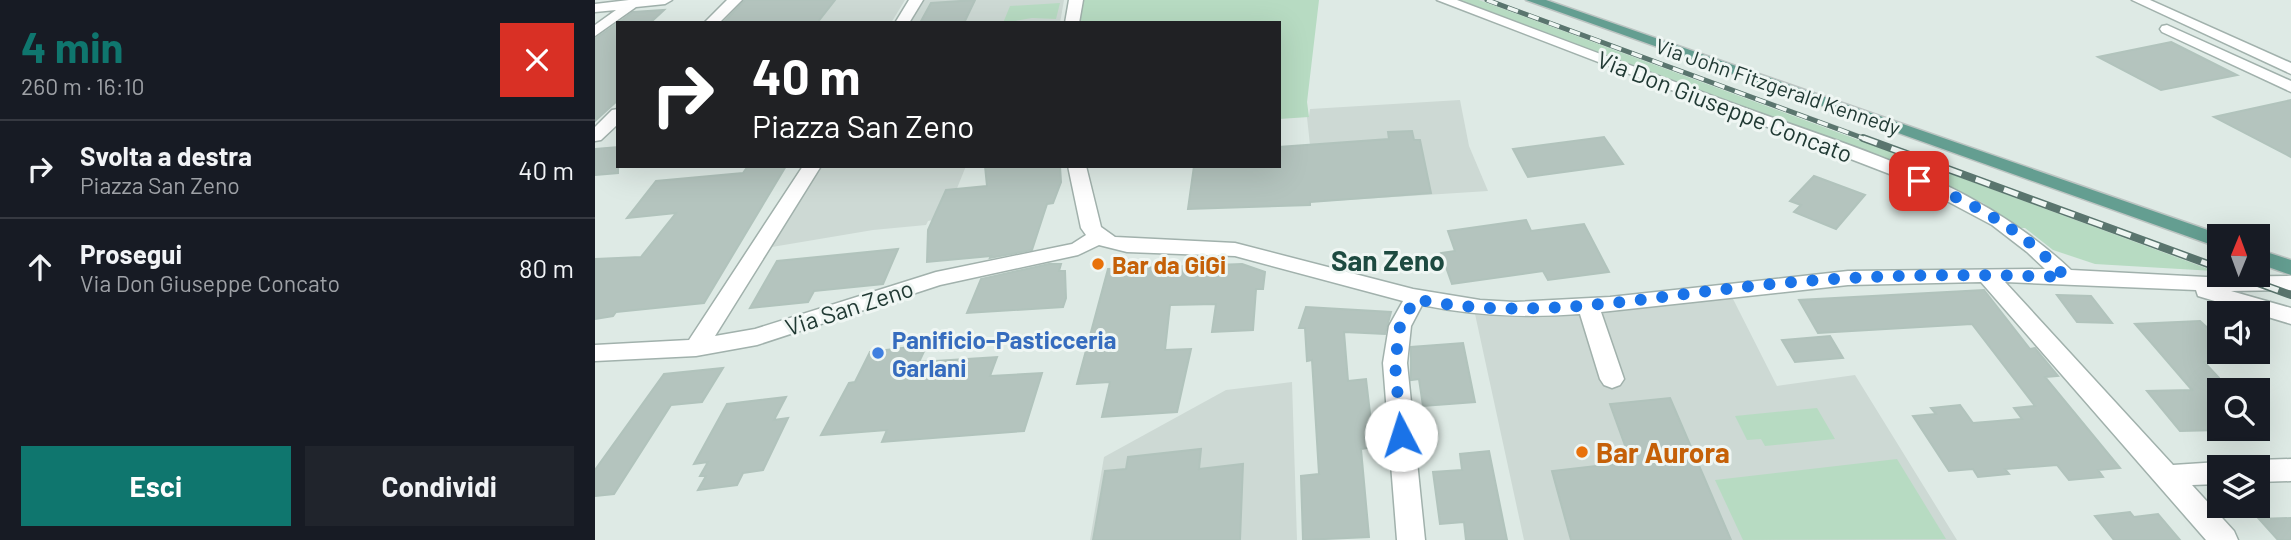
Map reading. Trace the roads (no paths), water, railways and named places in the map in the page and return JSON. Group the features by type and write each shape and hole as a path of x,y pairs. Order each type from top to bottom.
{"main road":[{"name":"Via John Fitzgerald Kennedy","path":"1533,0 2207,234"},
{"path":"2270,248 2291,252"},
{"path":"2270,260 2291,268"}],"street":[{"path":"595,8 665,0"},
{"path":"713,21 735,0"},
{"path":"903,21 916,0"},
{"path":"1072,21 1076,0"},
{"name":"Via Don Giuseppe Concato","path":"1444,0 1966,200 2012,229 2065,277"},
{"path":"2140,0 2291,69"},
{"path":"595,32 633,4"},
{"path":"2193,25 2167,30 2291,87"},
{"path":"595,136 616,116"},
{"path":"696,348 811,168"},
{"path":"1077,168 1091,228 1098,237 1117,244 1197,246 1250,252 1415,299 1461,306 1497,309 1588,305 1838,279 1987,275 2180,284 2291,283"},
{"name":"Via San Zeno","path":"595,353 696,348 757,337 936,279 1078,249 1098,237"},
{"path":"1987,275 2224,540"},
{"path":"2180,284 2291,316"},
{"path":"1411,540 1395,363 1400,326 1415,299"},
{"path":"1588,305 1612,379"},
{"path":"2270,471 2291,470"},
{"path":"2168,476 2207,474"}],"railway":[{"path":"1487,0 1868,140"},
{"path":"1863,138 2207,264"},
{"path":"2269,287 2291,295"}],"place":[{"name":"Bar da GiGi","path":"1098,264"},
{"name":"Panificio-Pasticceria Garlani","path":"878,353"},
{"name":"Bar Aurora","path":"1582,452"}],"district":[{"name":"San Zeno","path":"1388,260"}]}
